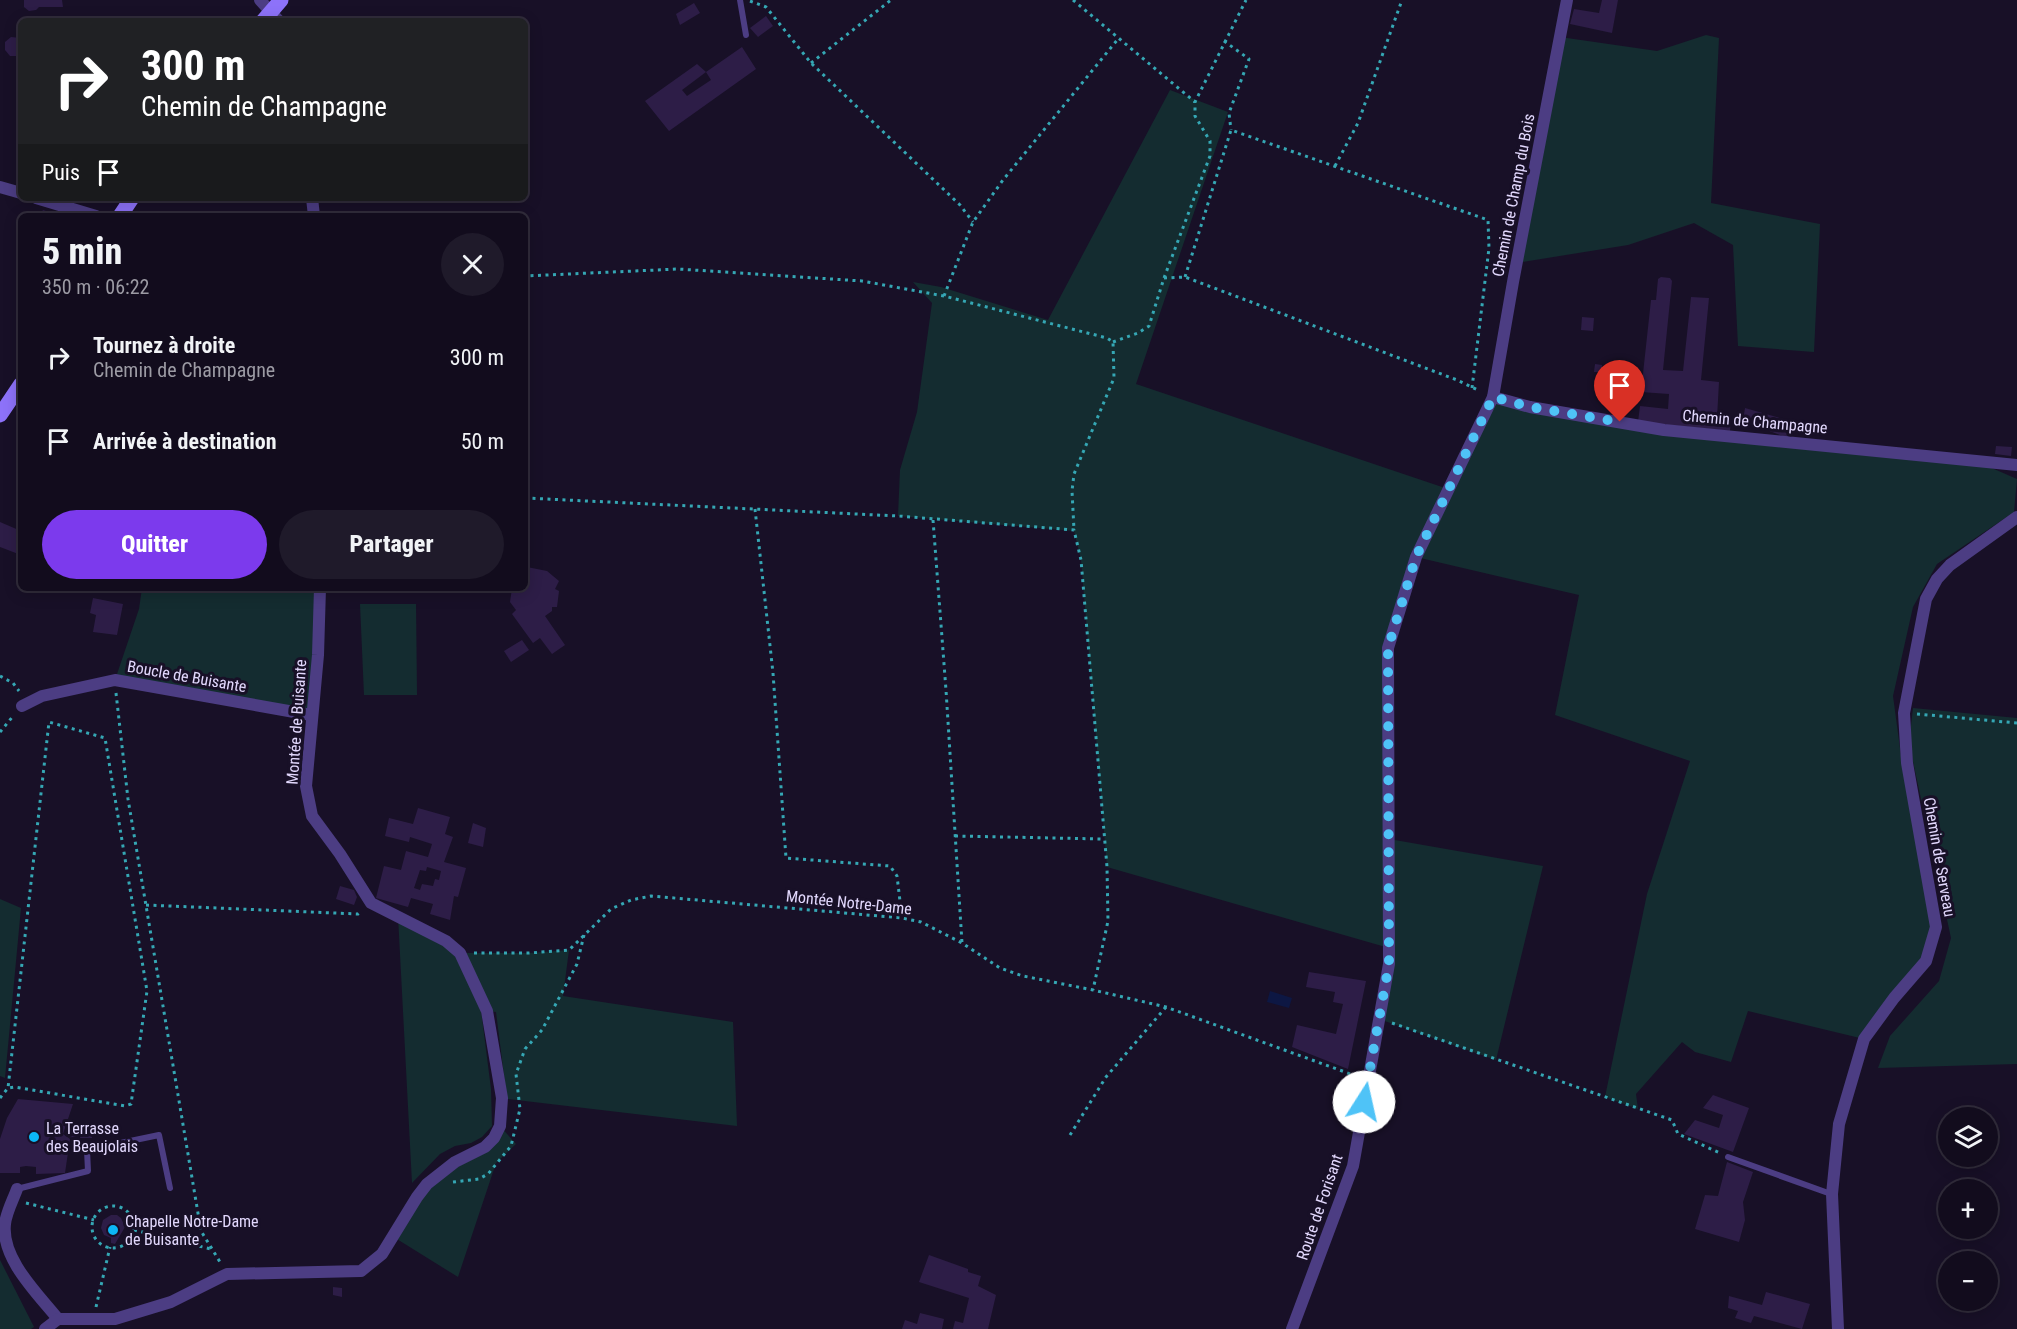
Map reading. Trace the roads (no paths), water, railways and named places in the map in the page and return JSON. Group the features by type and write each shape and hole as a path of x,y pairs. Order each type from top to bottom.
{"main road":[{"path":"0,415 18,388"}],"street":[{"name":"Chemin de Champ du Bois","path":"1493,397 1568,0"},
{"path":"0,187 18,192"},
{"path":"46,201 86,213"},
{"name":"Chemin de Champagne","path":"1493,397 1530,407 1664,430 2017,465"},
{"name":"Route de Forisant","path":"1292,1329 1353,1166 1389,964 1388,648 1416,557 1493,397"},
{"name":"Chemin de Serveau","path":"1838,1329 1832,1194 1839,1124 1864,1039 1894,998 1926,961 1936,927 1907,764 1904,713 1926,599 1937,579 1950,566 2017,517"},
{"name":"Montée de Buisante","path":"58,1319 115,1319 171,1302 227,1274 361,1271 382,1254 427,1184 455,1162 485,1147 494,1138 500,1126 502,1098 487,1011 460,953 446,941 371,903 340,854 312,816 306,786 318,655 320,591"},
{"name":"Boucle de Buisante","path":"22,706 42,696 115,680 311,715"},
{"path":"15,1195 5,1224 6,1244 19,1272 58,1319 45,1329"}],"lane":[{"path":"740,0 746,35"},
{"path":"15,1195 88,1171 87,1150 159,1134 170,1188"},
{"path":"1728,1157 1832,1194"}],"place":[{"name":"La Terrasse des Beaujolais","path":"34,1137"},
{"name":"Chapelle Notre-Dame de Buisante","path":"113,1230"}]}
